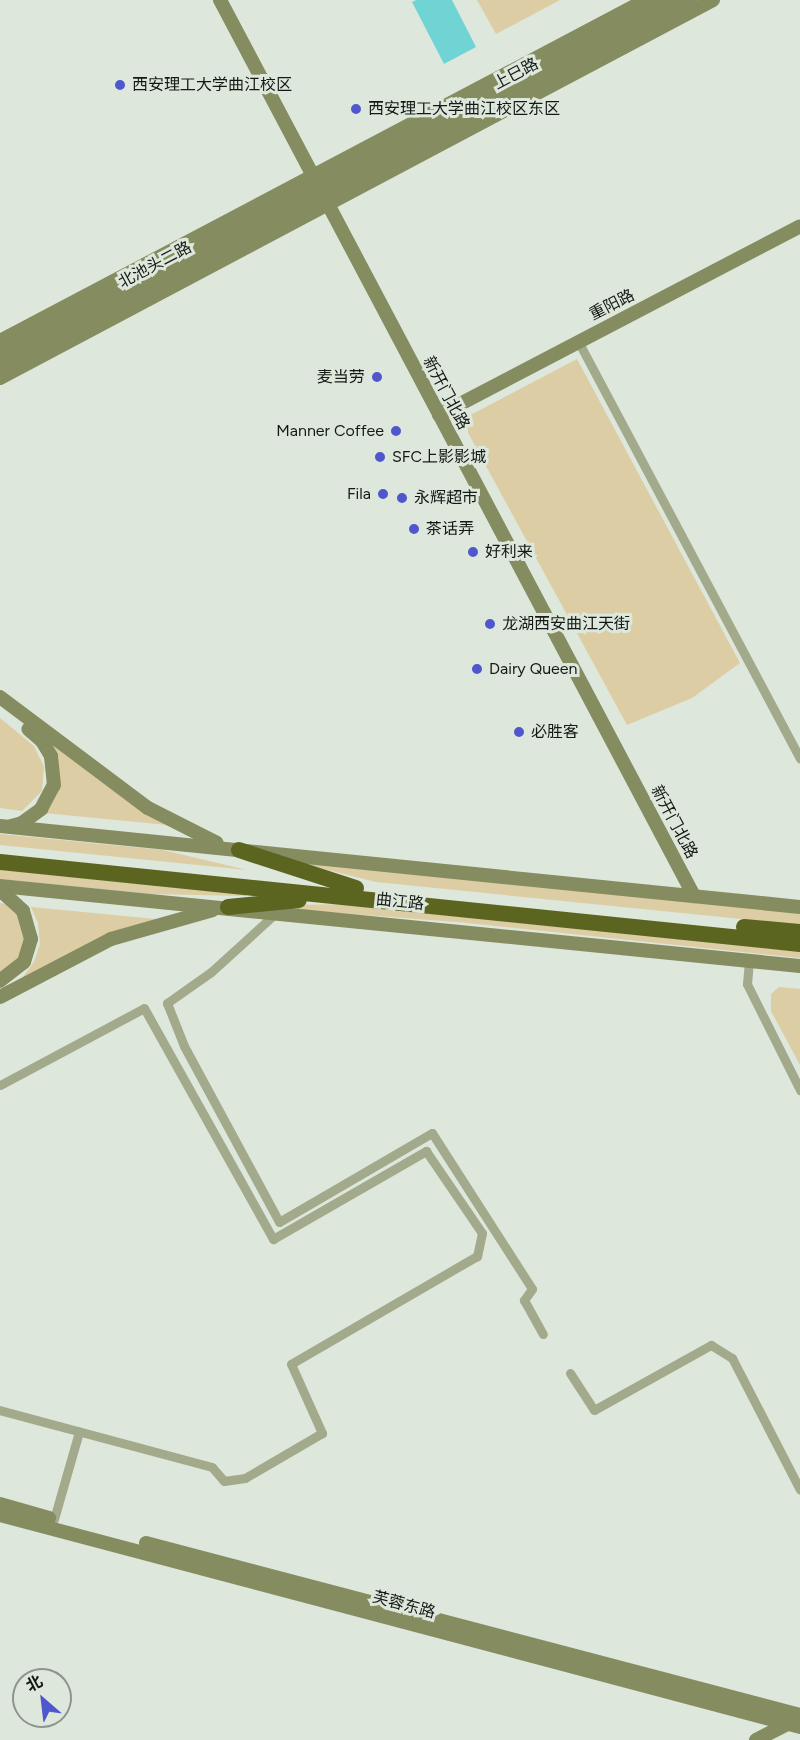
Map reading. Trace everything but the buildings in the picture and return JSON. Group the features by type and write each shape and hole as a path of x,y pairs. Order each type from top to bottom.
{"highway":[{"name":"曲江路","path":"0,850 800,944"},
{"path":"239,850 358,893"},
{"name":"曲江路","path":"0,862 800,932"},
{"path":"228,907 358,893"}],"main road":[{"name":"新开门北路","path":"220,0 694,896"},
{"path":"0,378 646,0"},
{"name":"上巳路","path":"322,189 667,0"},
{"name":"上巳路","path":"322,189 690,0"},
{"path":"0,341 322,189 713,0"},
{"name":"北池头二路","path":"0,353 322,189"},
{"name":"北池头二路","path":"0,365 322,189"},
{"name":"重阳路","path":"439,415 800,226"},
{"path":"0,697 148,808 202,837 239,850"},
{"path":"0,708 42,741 54,771 52,792 40,808 22,823 2,826"},
{"path":"2,826 800,907"},
{"path":"0,888 23,911 31,939 24,962 0,981"},
{"name":"曲江路","path":"0,888 228,907 800,966"},
{"path":"0,998 111,939 228,907"},
{"name":"芙蓉东路","path":"0,1504 798,1723"},
{"name":"芙蓉东路","path":"0,1515 798,1723"},
{"path":"756,1740 798,1723"},
{"path":"773,1740 798,1723"}],"street":[{"path":"578,341 800,759"},
{"path":"277,912 211,972 166,1003 184,1046 279,1222 432,1133 532,1289 524,1300 543,1334"},
{"path":"749,961 747,984 800,1090"},
{"path":"0,1085 144,1008 273,1239 426,1151 482,1233 477,1256 291,1364 322,1433 245,1478 224,1481 212,1467 0,1410"},
{"path":"570,1373 594,1410 711,1346 732,1358 800,1490"},
{"path":"54,1519 79,1432"}],"shaded area":[{"path":"477,0 560,0 496,34"},
{"path":"577,359 740,663 692,698 627,725 461,420"},
{"path":"0,718 34,746 44,767 42,791 22,811 0,808"},
{"path":"52,743 168,825 44,813 48,809"},
{"path":"0,834 163,850 247,870 0,845"},
{"path":"296,862 800,913 800,925 376,882"},
{"path":"0,868 246,892 246,896 149,894 0,879"},
{"path":"0,903 14,905 25,924 25,952 0,978"},
{"path":"350,904 800,949 800,958 457,922 286,909 286,905"},
{"path":"31,907 156,919 20,981 34,962 40,944 38,923"},
{"path":"779,987 800,989 800,1065 771,1011 771,994"}],"water":[{"path":"452,0 476,47 444,64 412,2"}],"place":[{"name":"西安理工大学曲江校区","path":"120,85"},
{"name":"西安理工大学曲江校区东区","path":"356,109"},
{"name":"麦当劳","path":"377,377"},
{"name":"Manner Coffee","path":"396,431"},
{"name":"SFC上影影城","path":"380,457"},
{"name":"Fila","path":"383,494"},
{"name":"永辉超市","path":"402,498"},
{"name":"茶话弄","path":"414,529"},
{"name":"好利来","path":"473,552"},
{"name":"龙湖西安曲江天街","path":"490,624"},
{"name":"Dairy Queen","path":"477,669"},
{"name":"必胜客","path":"519,732"}]}
